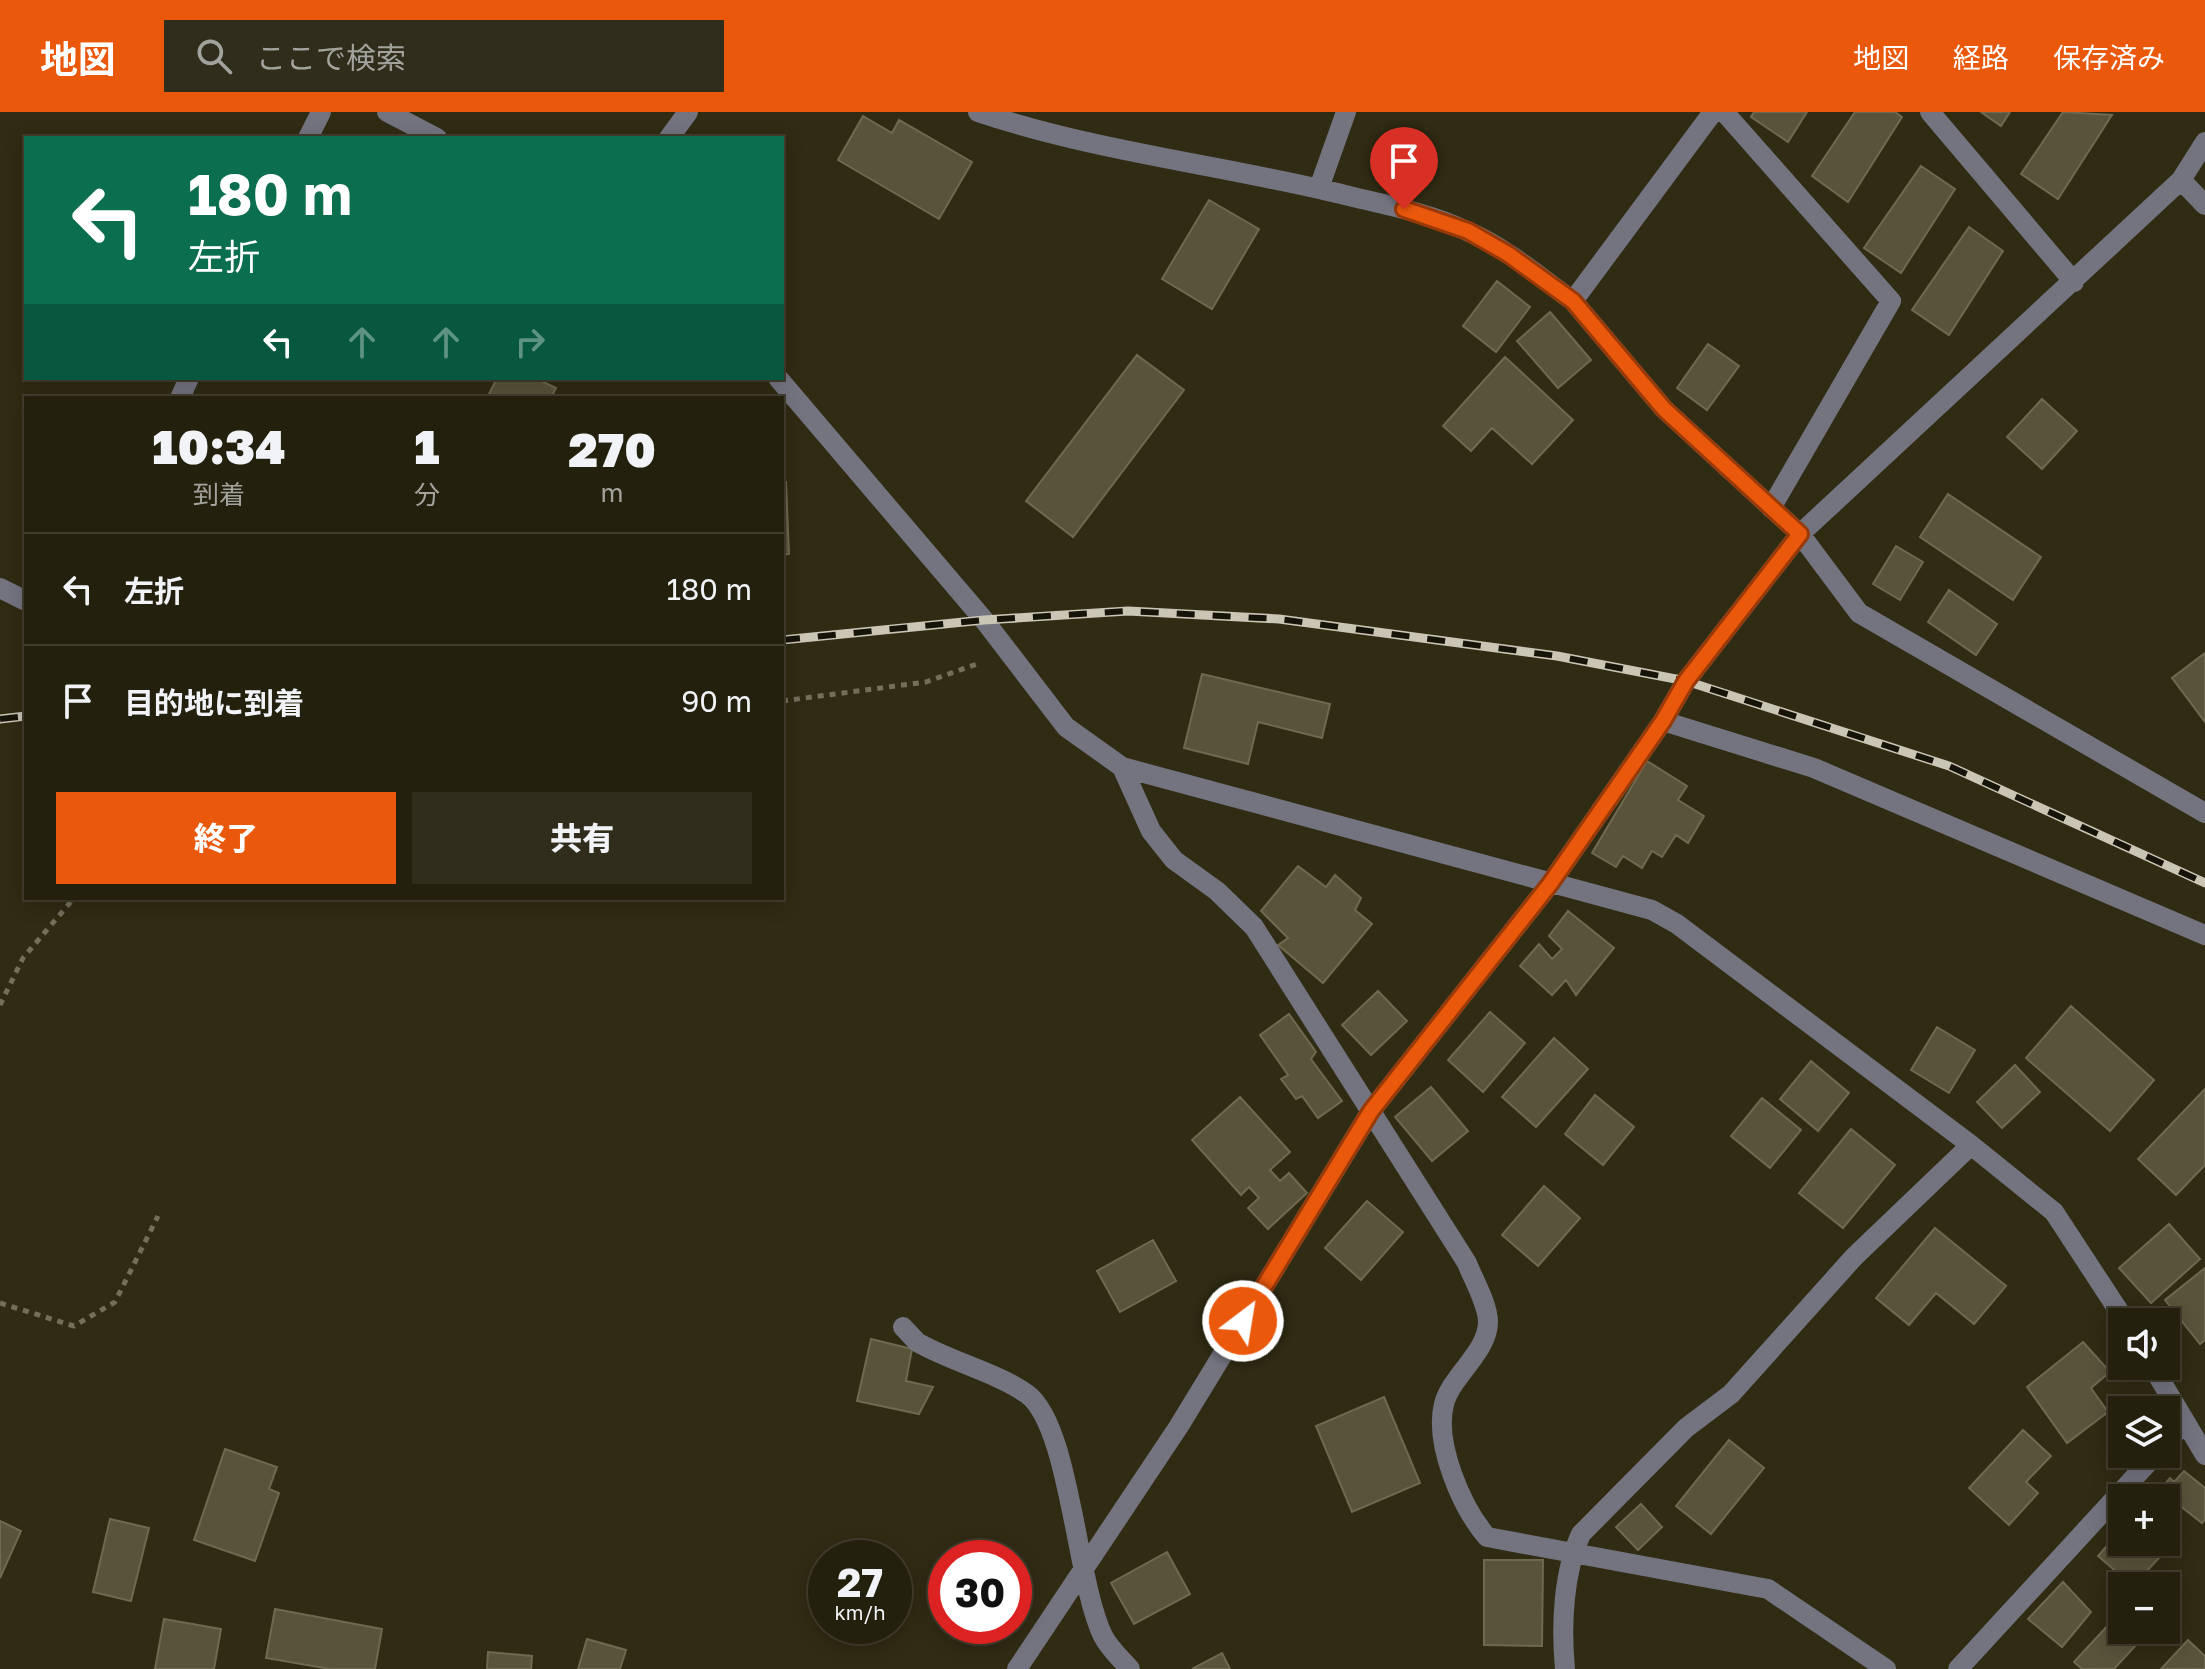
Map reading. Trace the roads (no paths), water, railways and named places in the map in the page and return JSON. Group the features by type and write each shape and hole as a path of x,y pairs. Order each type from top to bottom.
{"street":[{"path":"309,136 321,112"},
{"path":"387,112 433,136"},
{"path":"670,136 688,112"},
{"path":"978,112 1044,134 1319,188 1404,209 1468,231 1508,254 1573,301 1664,409 1800,534 1859,613 2205,813"},
{"path":"1319,188 1346,112"},
{"path":"1573,301 1713,112"},
{"path":"1724,112 1891,301 1771,508"},
{"path":"1930,112 2074,282"},
{"path":"1017,1669 1179,1426 1371,1111 1550,884 1663,721 1686,681 1800,534 2181,180 2205,142"},
{"path":"2181,180 2205,205"},
{"path":"780,380 1010,653 1066,727 1122,767 1652,910 1677,924 1971,1145 2054,1212 2117,1308"},
{"path":"0,588 24,600"},
{"path":"1663,721 1814,768 2205,935"},
{"path":"1122,767 1151,831 1174,860 1217,891 1254,927 1467,1263 1488,1322 1479,1344 1444,1404 1444,1446 1468,1515 1487,1537 1571,1555 1768,1589 1886,1669"},
{"path":"1565,1669 1563,1638 1571,1555 1581,1534 1686,1428 1731,1394 1854,1257 1971,1145"},
{"path":"903,1327 926,1348 1026,1393 1042,1408 1054,1440 1083,1570 1103,1637 1130,1669"},
{"path":"2160,1380 2205,1455"},
{"path":"2180,1428 2185,1422"},
{"path":"1958,1669 2143,1468"}],"railway":[{"path":"784,640 984,620 1128,611 1279,619 1557,656 1686,681 1949,766 2205,883"},
{"path":"0,719 24,716"}]}
